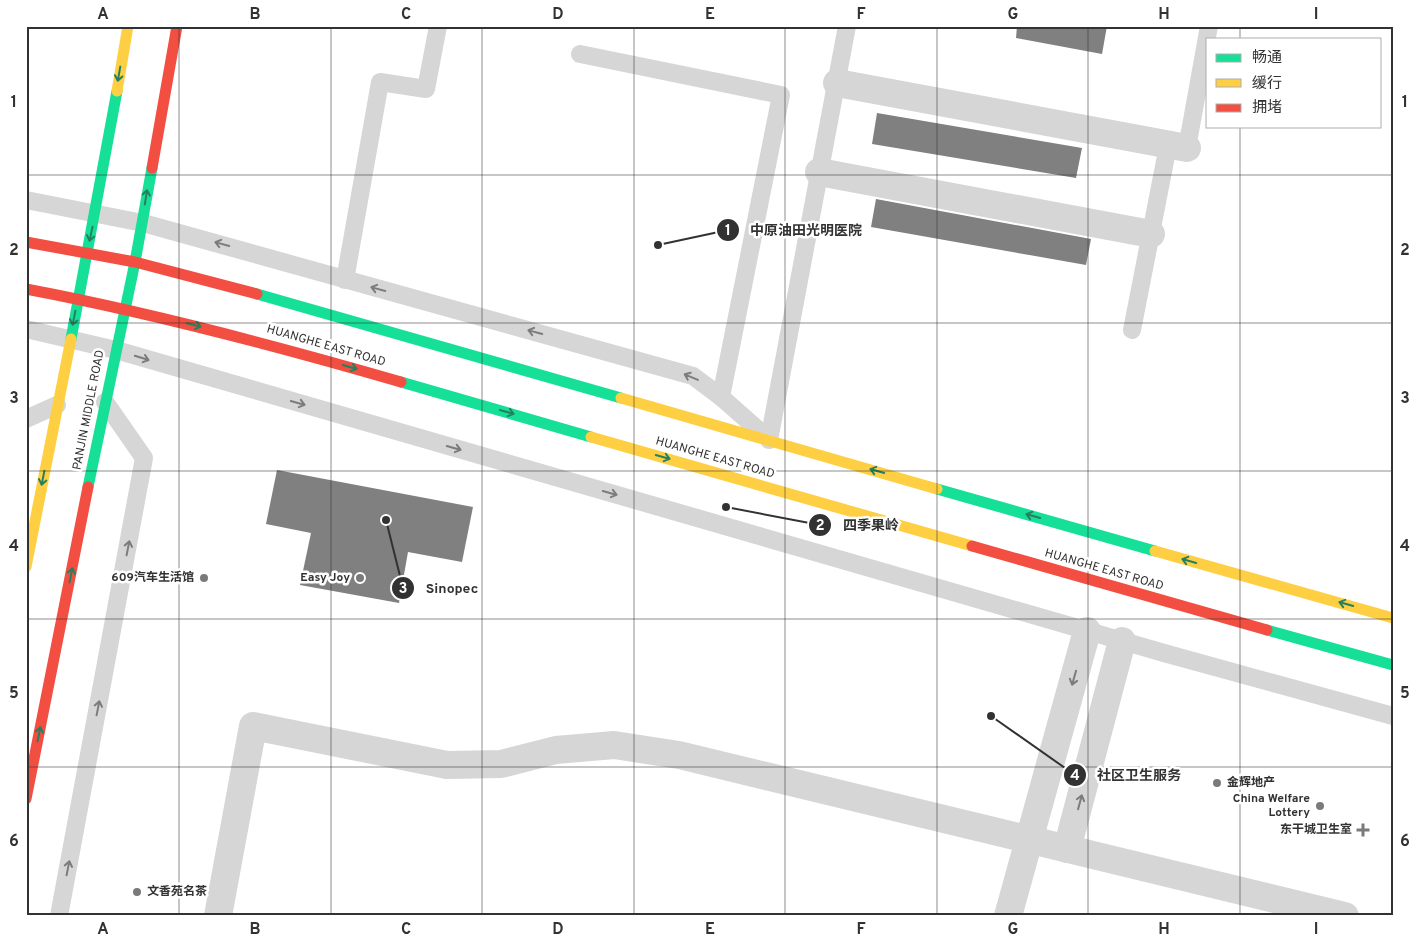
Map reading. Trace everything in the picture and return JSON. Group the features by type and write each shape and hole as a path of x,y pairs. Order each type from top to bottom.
{"main road":[{"path":"26,567 77,299 96,213 128,26"},
{"name":"PANJIN MIDDLE ROAD","path":"26,799 105,402 143,223 176,26"},
{"path":"26,242 135,262 270,297 1393,618"},
{"name":"HUANGHE EAST ROAD","path":"26,289 126,308 259,341 1076,576 1393,665"}],"street":[{"path":"836,83 1178,147"},
{"path":"819,172 1151,234"},
{"path":"1008,916 1087,631"},
{"path":"1067,849 1122,641"},
{"path":"218,916 253,726 447,765 501,764 556,750 614,745 679,754 1345,916"}],"lane":[{"path":"345,280 380,82 426,88 438,26"},
{"path":"769,440 847,26"},
{"path":"1132,330 1151,234 1178,147 1209,26"},
{"path":"580,54 781,95 722,397"},
{"path":"26,200 143,223 693,376 722,397 769,440"},
{"path":"26,329 116,350 1087,631 1393,716"},
{"path":"59,916 144,458 105,402"},
{"path":"26,419 57,405"}],"building":[{"path":"1017,26 1107,26 1102,54 1016,38"},
{"path":"877,113 1082,148 1076,178 872,144"},
{"path":"876,199 1091,239 1086,265 871,227"},
{"path":"277,470 473,507 462,562 408,552 399,603 300,585 311,533 266,524"}],"traffic: fast":[{"path":"71,339 117,91"},
{"path":"88,487 135,262 152,168"},
{"path":"257,294 621,398"},
{"path":"401,382 591,437"},
{"path":"937,489 1155,551"},
{"path":"1267,630 1393,665"}],"traffic: slow":[{"path":"117,91 128,26"},
{"path":"26,567 71,339"},
{"path":"621,398 937,489"},
{"path":"591,437 972,546"},
{"path":"1155,551 1393,618"}],"traffic: jam":[{"path":"152,168 177,26"},
{"path":"26,242 135,262 257,294"},
{"path":"26,289 215,331 401,382"},
{"path":"26,799 88,487"},
{"path":"972,546 1267,630"}],"place":[{"name":"中原油田光明医院","path":"658,245"},
{"name":"四季果岭","path":"726,507"},
{"name":"Sinopec","path":"386,520"},
{"name":"609汽车生活馆","path":"204,578"},
{"name":"Easy Joy","path":"360,578"},
{"name":"社区卫生服务","path":"991,716"},
{"name":"金辉地产","path":"1217,783"},
{"name":"China Welfare Lottery","path":"1320,806"},
{"name":"东干城卫生室","path":"1363,830"},
{"name":"文香苑名茶","path":"137,892"}]}
